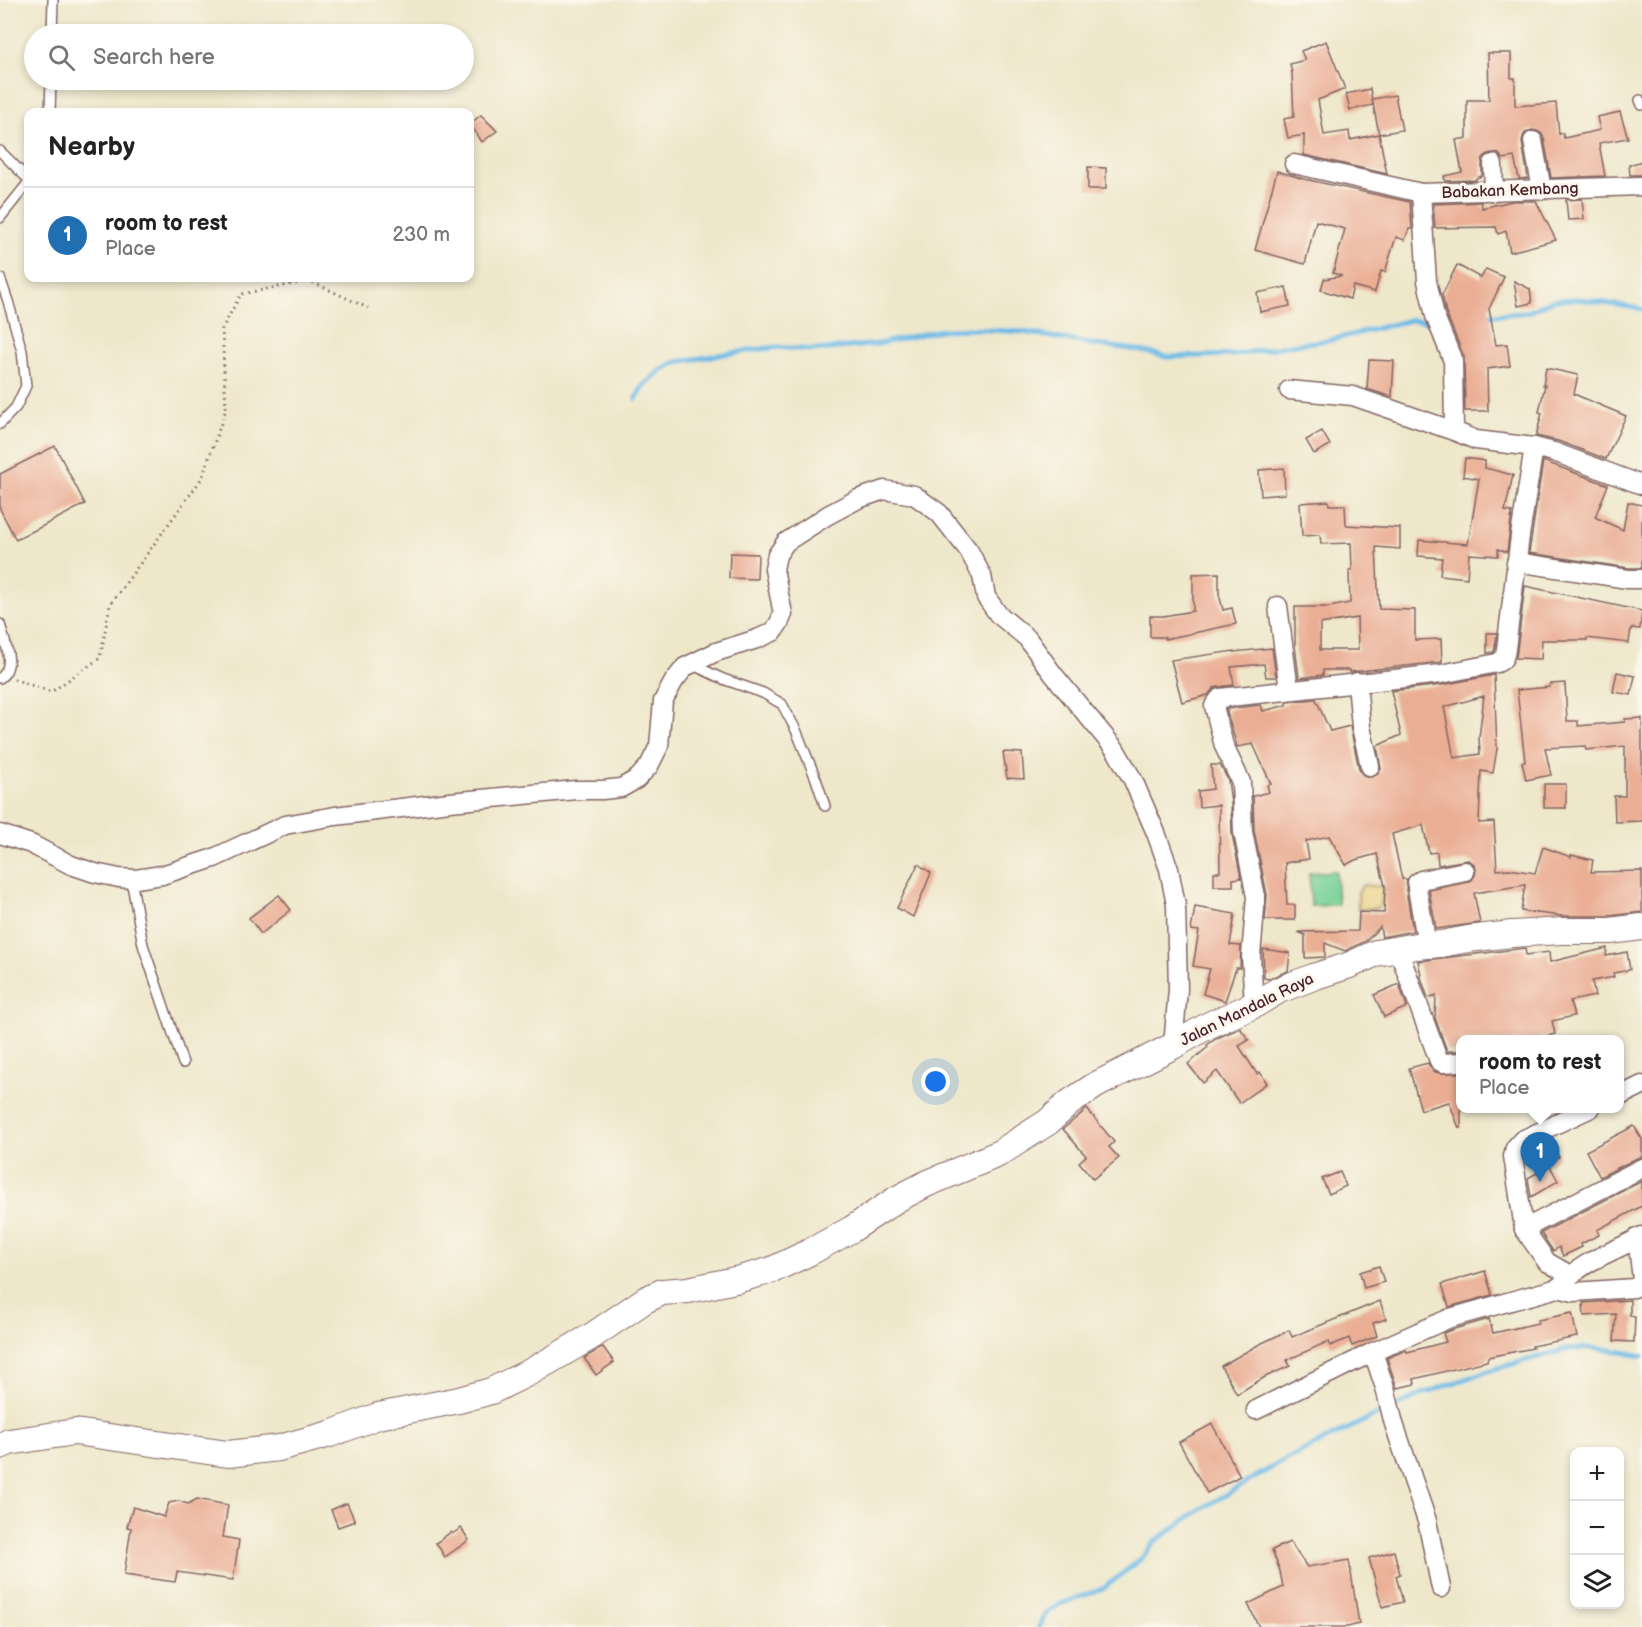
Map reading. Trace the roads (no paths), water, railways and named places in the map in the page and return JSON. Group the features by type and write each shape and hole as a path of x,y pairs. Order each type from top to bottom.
{"street":[{"path":"1533,141 1542,190"},
{"path":"1294,164 1421,193"},
{"path":"1493,164 1494,192"},
{"name":"Babakan Kembang","path":"1454,431 1452,361 1435,316 1427,281 1421,193 1642,186"},
{"path":"1289,390 1353,396 1476,440 1534,447 1581,461 1642,485"},
{"path":"1254,1005 1251,956 1256,897 1243,832 1241,782 1224,747 1214,706 1220,698 1441,674 1502,661 1505,656 1516,562 1534,447"},
{"path":"0,834 31,844 71,865 95,873 131,879 162,875 214,858 285,825 335,816 450,802 621,788 637,779 649,766 659,746 663,702 674,681 685,667 716,652 773,632 783,614 774,569 777,555 786,542 858,499 884,490 914,495 939,513 969,551 982,576 986,597 998,614 1027,638 1053,674 1115,749 1133,780 1169,869 1176,905 1178,989 1173,1046"},
{"path":"1516,562 1628,579 1642,579"},
{"path":"1278,606 1289,690"},
{"path":"1358,682 1362,727 1370,766"},
{"path":"1427,945 1417,883 1421,880 1465,871"},
{"name":"Jalan Mandala Raya","path":"0,1446 9,1442 75,1432 228,1454 279,1448 330,1434 378,1416 459,1400 491,1391 542,1366 645,1300 662,1292 688,1290 740,1279 772,1270 810,1252 916,1189 998,1155 1048,1122 1069,1103 1096,1085 1279,990 1350,965 1376,953 1416,946 1512,934 1562,931 1610,932 1642,927"},
{"path":"1398,950 1439,1061 1456,1062"},
{"path":"1624,1094 1642,1085"},
{"path":"1256,1410 1373,1352 1450,1318 1564,1282 1596,1258 1640,1237 1642,1279 1640,1284 1634,1288 1574,1292 1564,1282 1547,1262 1524,1230 1513,1156 1515,1148 1522,1140 1580,1113"},
{"path":"1524,1230 1642,1168"},
{"path":"1373,1352 1394,1424 1427,1521 1441,1588"}],"lane":[{"path":"52,24 53,0"},
{"path":"50,108 51,90"},
{"path":"0,151 24,174"},
{"path":"0,218 24,188"},
{"path":"0,278 9,301 22,351 26,386 16,407 0,424"},
{"path":"0,624 10,663 8,671 2,677"},
{"path":"707,656 723,679"},
{"path":"691,664 723,679 763,693 782,704 796,730 825,806"},
{"path":"131,879 143,945 183,1063"}],"waterway":[{"path":"1483,316 1528,312 1554,300 1580,299 1642,309"},
{"path":"636,399 643,386 659,372 676,362 777,347 811,350 878,344 941,330 974,329 1023,332 1168,357 1234,355 1331,340 1410,320 1432,322"},
{"path":"1039,1627 1046,1613 1060,1604 1104,1588 1141,1559 1153,1543 1198,1511 1283,1461 1422,1394 1494,1369 1568,1349 1612,1350 1642,1356"}],"place":[{"name":"room to rest","path":"1540,1182"}]}
